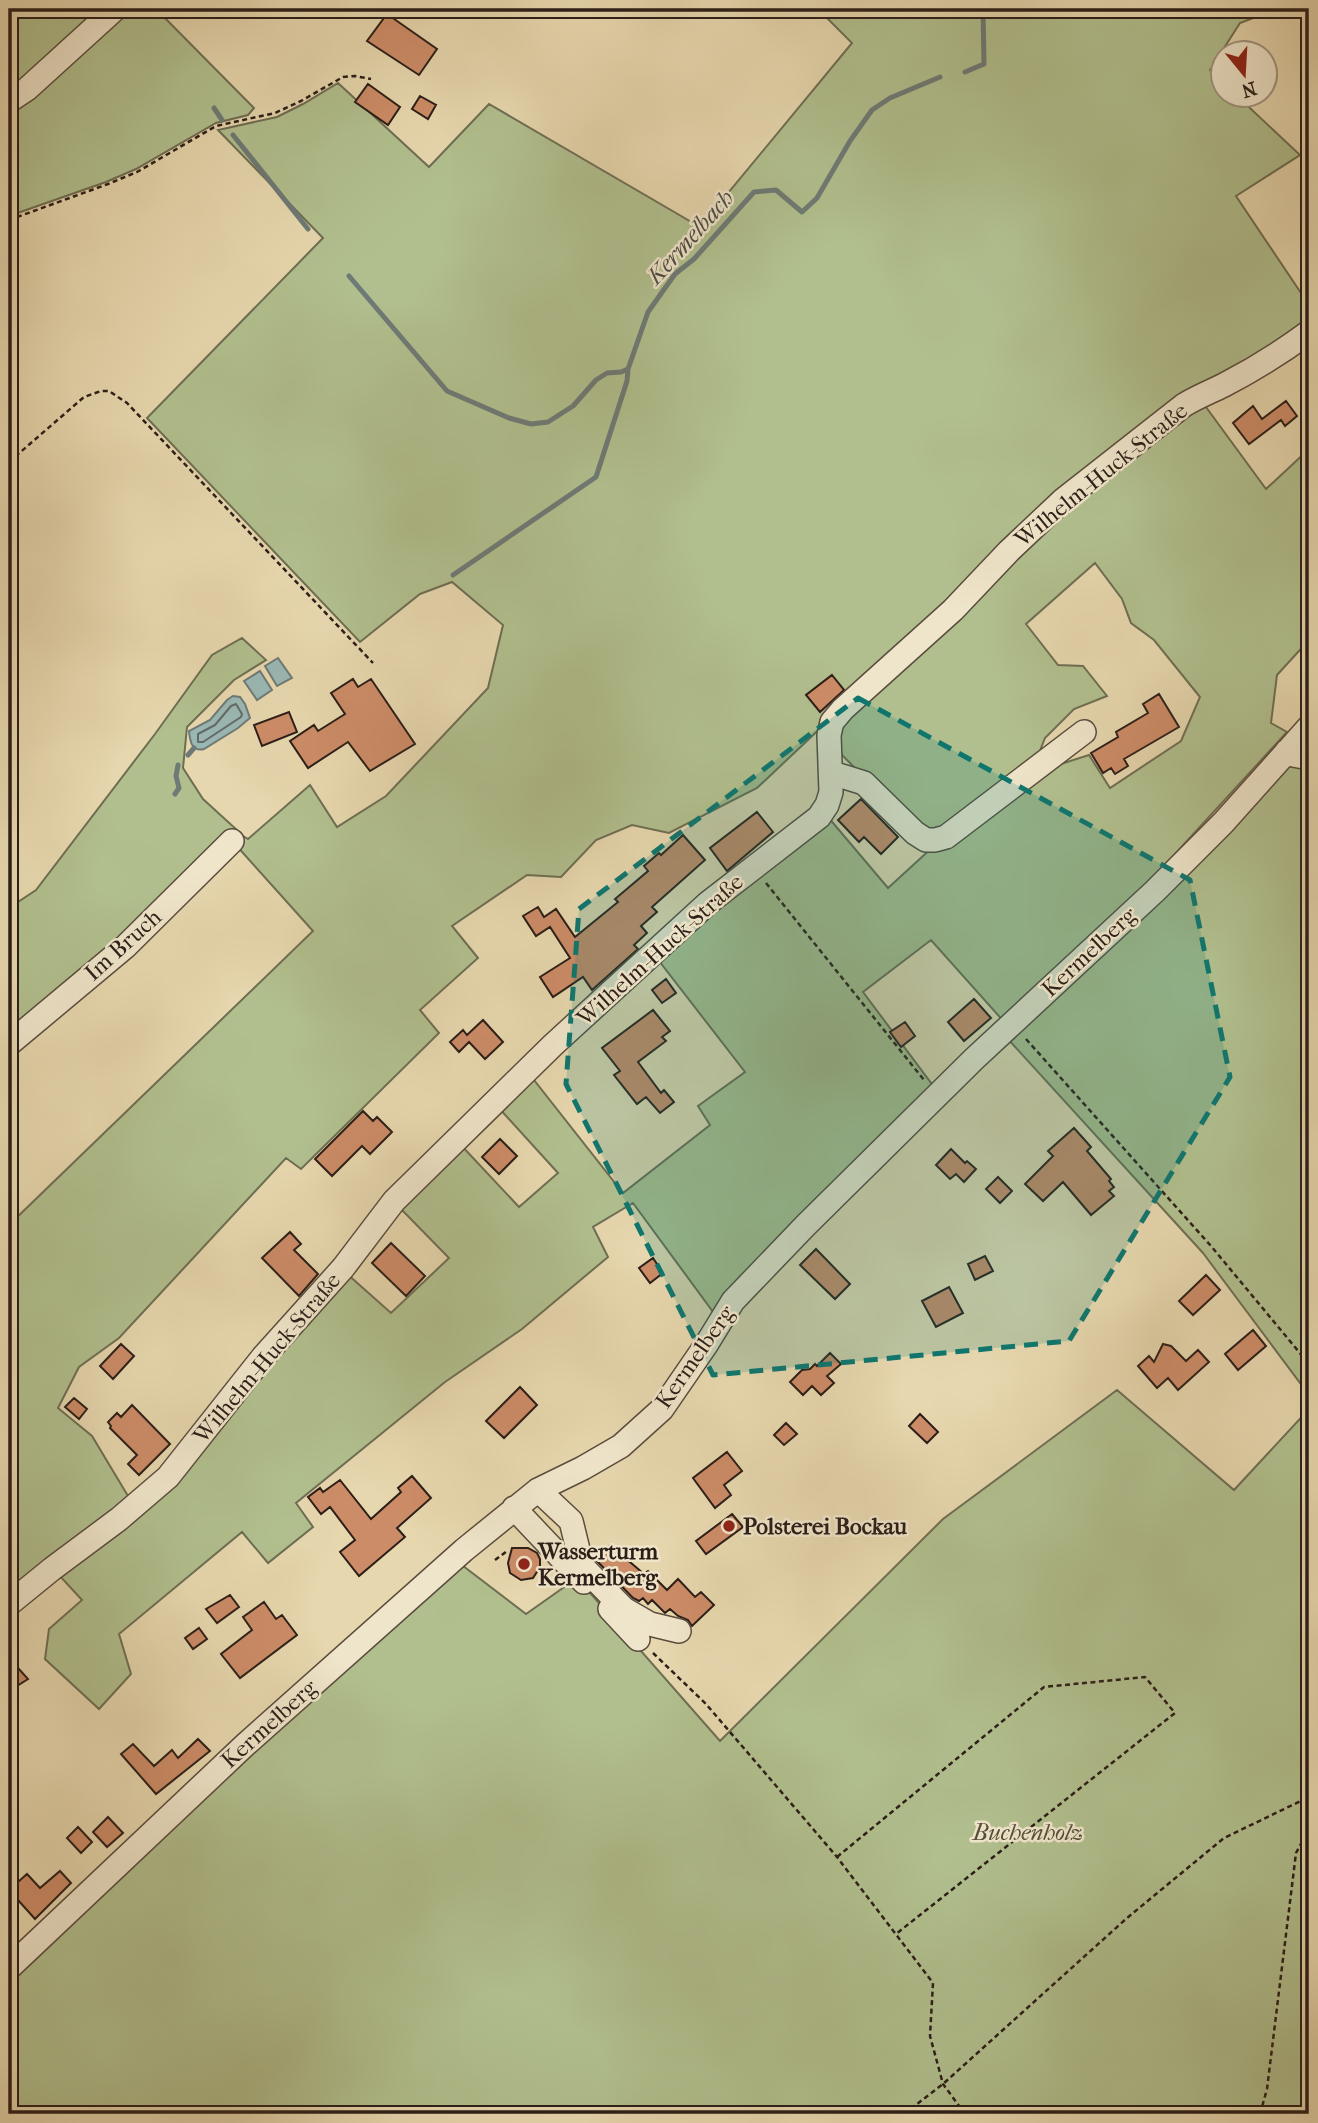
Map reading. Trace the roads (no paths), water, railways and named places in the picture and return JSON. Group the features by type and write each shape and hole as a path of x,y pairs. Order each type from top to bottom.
{"street":[{"path":"9,101 27,89 115,9"},
{"name":"Wilhelm-Huck-Straße","path":"9,1604 119,1519 168,1477 263,1357 343,1268 394,1201 553,1045 708,903 819,817 831,792 829,735 832,722 843,709 953,610 1009,551 1054,509 1184,405 1288,348 1309,332"},
{"name":"Kermelberg","path":"9,1968 245,1745 454,1559 538,1490 621,1446 662,1409 733,1301 937,1096 1298,754 1309,727"},
{"path":"832,773 864,783 915,833 926,840 935,840 946,837 1084,732"},
{"name":"Im Bruch","path":"9,1044 125,947 232,841"},
{"path":"538,1490 570,1521 582,1566 624,1609 650,1624 679,1631"},
{"path":"514,1508 638,1639"}],"water":[{"path":"278,658 292,678 277,686 265,666"},
{"path":"260,671 272,690 257,700 244,681"},
{"path":"233,696 240,697 250,718 204,749 194,748 189,731 210,720"}],"waterway":[{"name":"Kermelbach","path":"965,72 984,64 983,9"},
{"name":"Kermelbach","path":"349,276 447,391 509,418 531,424 548,422 573,406 596,380 607,373 628,369 648,312 675,274 694,259 754,192 776,190 802,212 817,198 850,141 872,110 890,98 940,77"},
{"name":"Kermelbach","path":"214,108 222,120"},
{"name":"Kermelbach","path":"233,135 308,229"},
{"path":"453,575 596,477 627,381 628,369"},
{"path":"188,755 194,748"},
{"path":"175,794 179,788 176,776 178,765"}],"place":[{"name":"Polsterei Bockau","path":"729,1526"},
{"name":"Wasserturm Kermelberg","path":"524,1564"}],"park label":[{"name":"Buchenholz","path":"1028,1832"}]}
